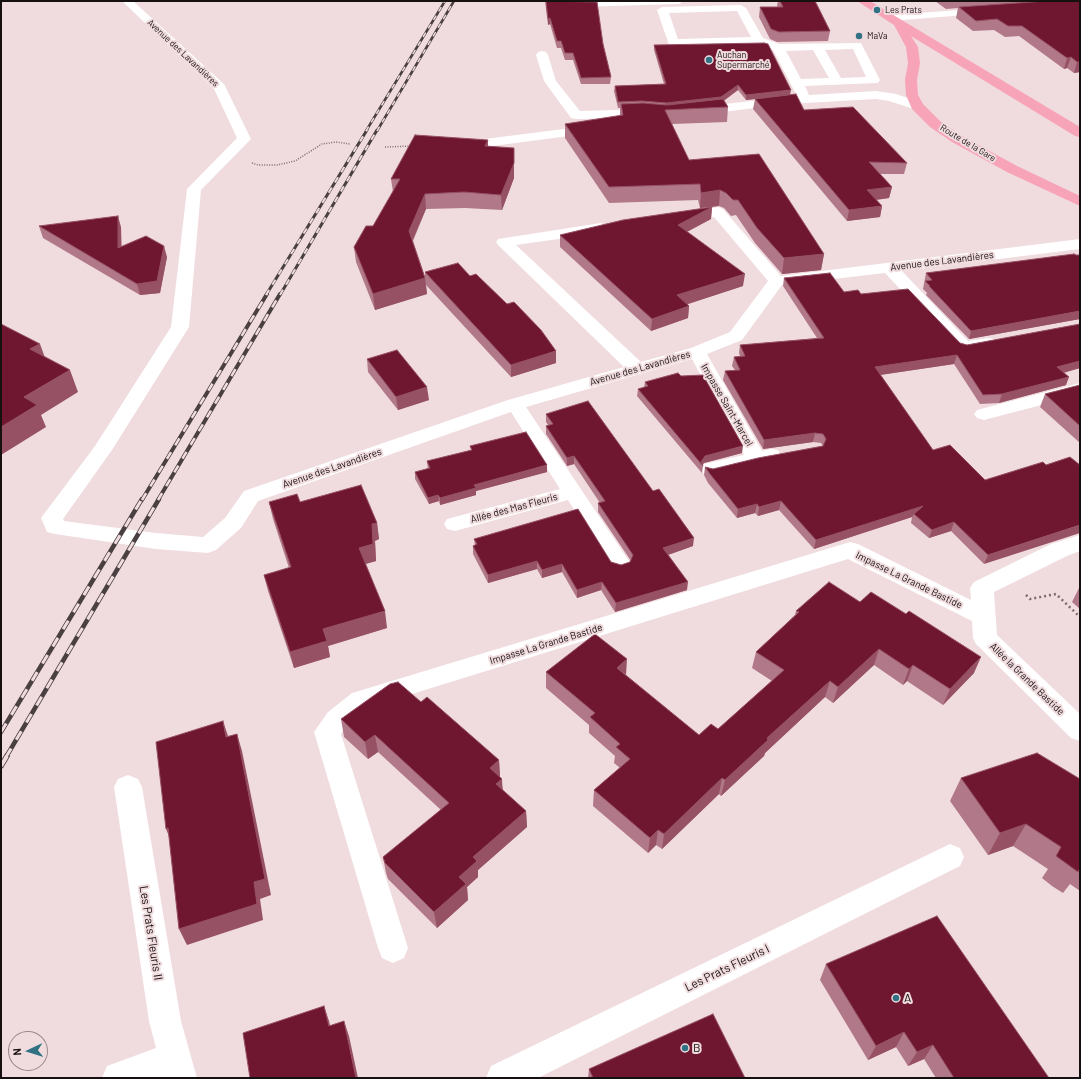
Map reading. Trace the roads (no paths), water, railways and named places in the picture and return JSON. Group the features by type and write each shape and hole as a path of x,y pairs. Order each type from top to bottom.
{"main road":[{"name":"Route de la Gare","path":"862,1 1078,130"},
{"name":"Route de la Gare","path":"894,21 924,61 911,80 912,95 917,106 935,124 958,140 1012,169 1080,202"},
{"path":"924,61 950,61 998,87 1009,90"}],"street":[{"name":"Avenue des Lavandières","path":"127,1 220,87 244,139 194,189 180,327 102,450 52,518 54,527 127,537 208,545 232,523 251,496 515,404 696,352 736,336 778,281 1080,244"},
{"path":"577,1 579,4 680,1"},
{"path":"758,40 741,8 662,10 673,43 758,40 778,48 857,45 874,80 796,84"},
{"path":"894,21 1001,10"},
{"path":"817,46 837,81"},
{"path":"778,48 805,99"},
{"path":"485,143 644,123 663,114 642,112 576,115 550,81 542,55"},
{"path":"876,95 893,90 911,80"},
{"path":"689,112 805,99 876,95 891,97 917,106"},
{"path":"671,219 718,212 778,281"},
{"path":"615,226 504,242 636,368"},
{"path":"890,268 964,347 1002,340"},
{"name":"Impasse Saint-Marcel","path":"696,352 756,458"},
{"path":"984,414 1080,389"},
{"name":"Allée des Mas Fleuris","path":"515,404 620,564"},
{"name":"Impasse Saint-Marcel","path":"710,469 756,458 792,452"},
{"name":"Allée des Mas Fleuris","path":"455,524 573,492"},
{"name":"Allée la Grande Bastide","path":"1080,543 1059,550 982,588 985,638 1080,730"},
{"name":"Impasse La Grande Bastide","path":"393,948 327,732 337,720 361,700 850,550 983,616"},
{"name":"Les Prats Fleuris II","path":"128,787 165,1021 177,1067"},
{"name":"Les Prats Fleuris I","path":"503,1078 950,857"},
{"path":"119,1078 177,1067"}],"railway":[{"path":"366,131 445,1"},
{"path":"377,131 454,1"},
{"path":"266,295 367,130"},
{"path":"280,295 377,130"},
{"path":"142,500 267,294"},
{"path":"158,500 280,294"},
{"path":"1,732 142,499"},
{"path":"6,757 159,499"},
{"path":"1,766 7,756"}],"place":[{"name":"Les Prats","path":"877,10"},
{"name":"MaVa","path":"859,36"},
{"name":"Auchan Supermarché","path":"709,60"},
{"name":"A","path":"896,998"},
{"name":"B","path":"685,1048"}]}
